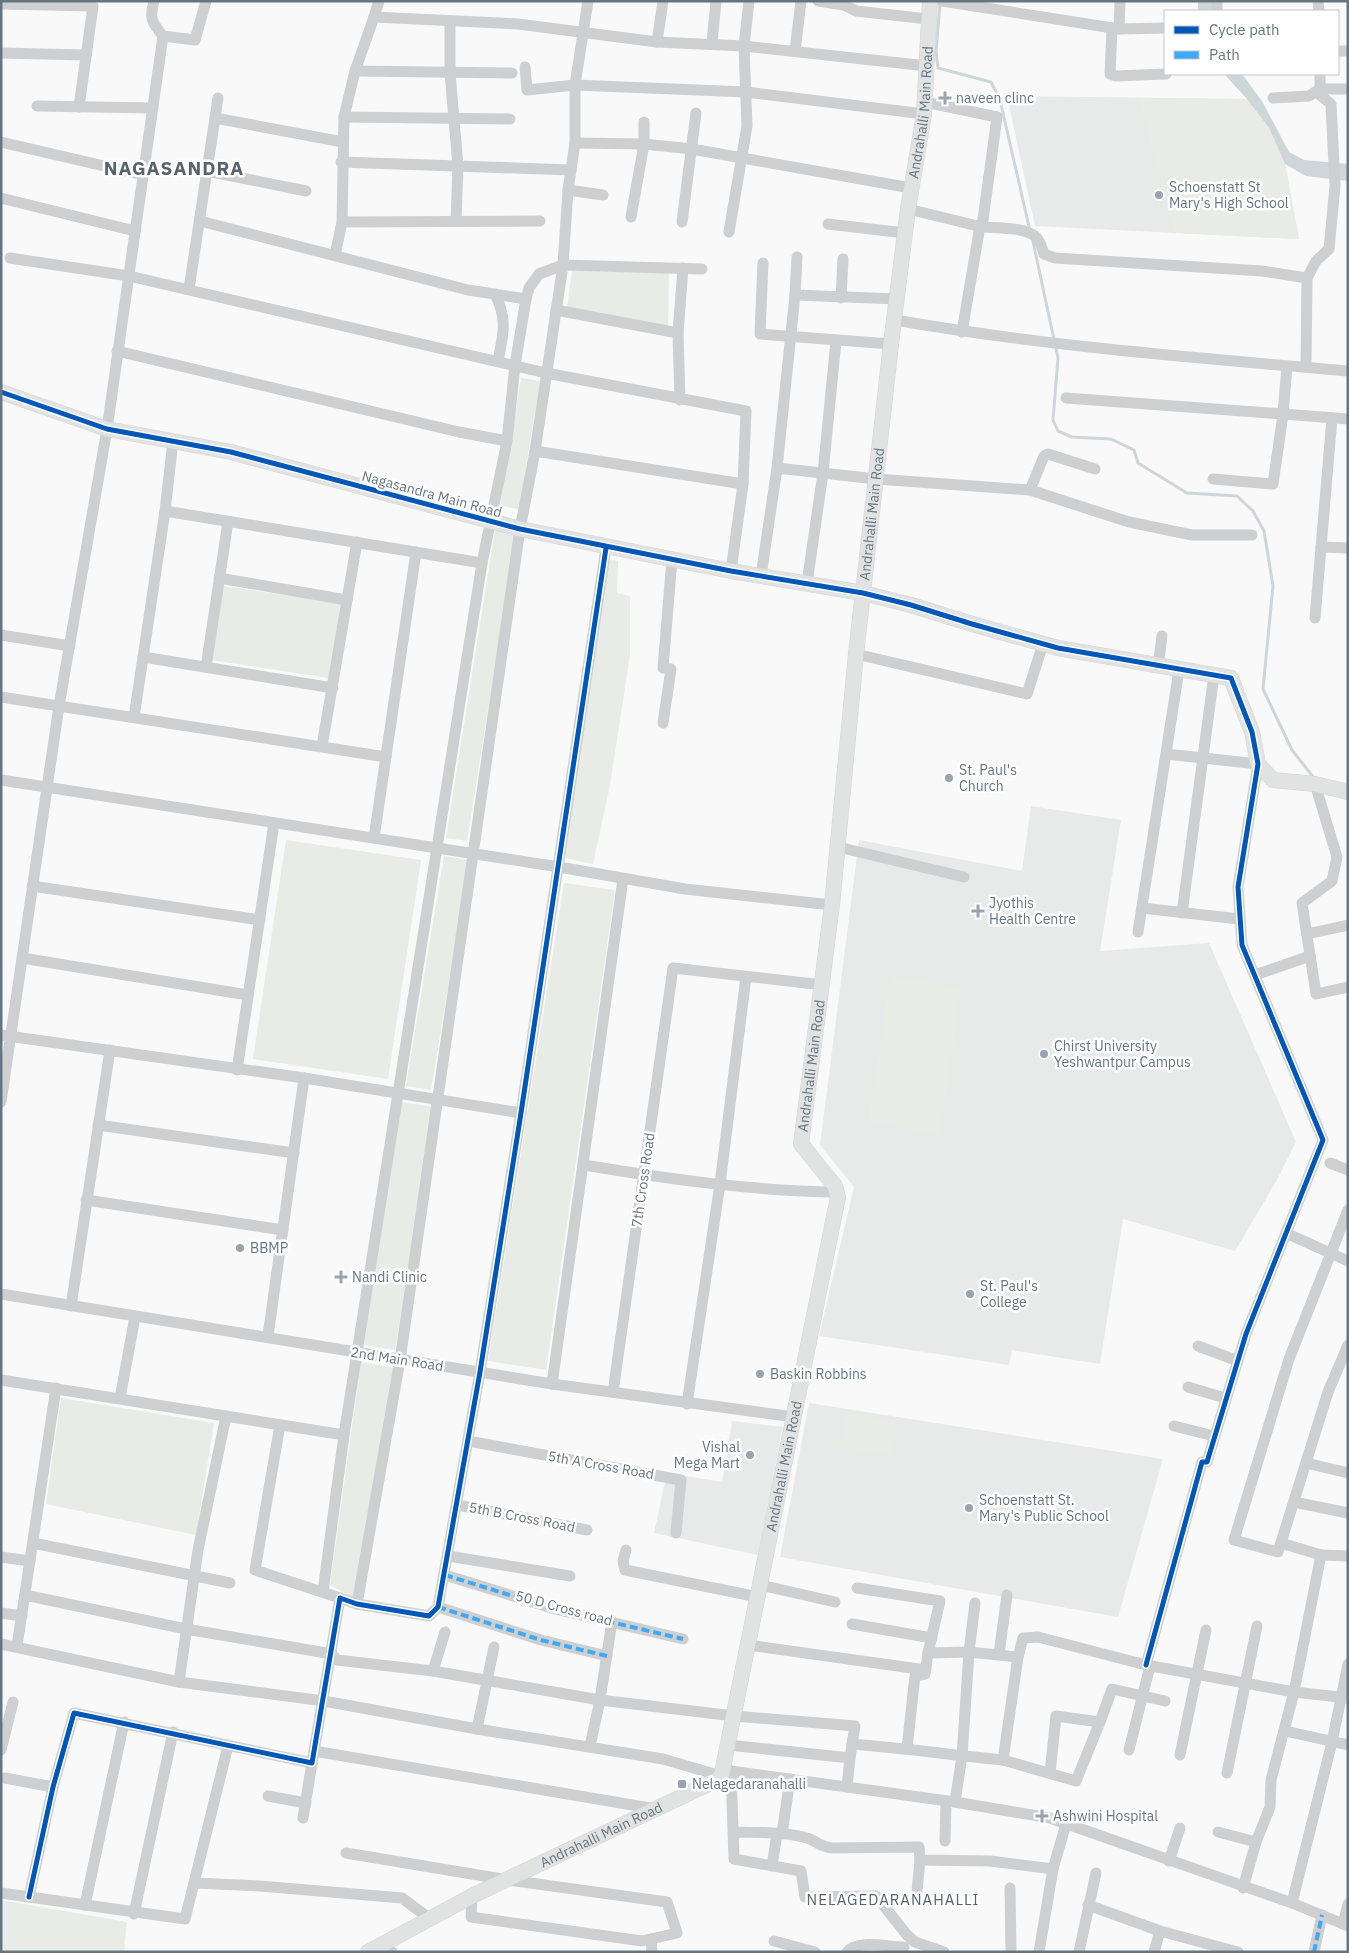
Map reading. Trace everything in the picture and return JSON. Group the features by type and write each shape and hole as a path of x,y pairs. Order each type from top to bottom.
{"main road":[{"name":"Andrahalli Main Road","path":"371,1950 472,1896 726,1774 728,1745 838,1192 801,1144 832,905 856,654 891,344 911,188 924,108 930,1"},
{"name":"Nagasandra Main Road","path":"1,392 107,429 230,452 491,520 520,530 731,571 863,593 911,604 1043,644 1158,667 1231,678 1252,732 1258,764"},
{"path":"1258,764 1273,780 1314,784 1348,792"}],"street":[{"path":"154,1 150,15 153,24 163,36 195,40 206,1"},
{"path":"335,256 342,222 344,117 355,71 379,1"},
{"path":"357,1604 400,1360 520,530 535,451 563,265 568,190 575,143 575,85 588,1"},
{"path":"657,42 663,1"},
{"path":"712,44 716,1"},
{"path":"728,232 747,126 744,46 749,1"},
{"path":"795,51 801,1"},
{"path":"818,1 844,5 856,11 928,19"},
{"path":"942,1 1116,28 1164,28"},
{"path":"1120,1 1110,74 1116,76 1164,74"},
{"path":"1,4 93,6 78,107"},
{"path":"374,18 518,24 657,42 744,46 927,66"},
{"path":"450,22 450,73 458,166 456,221"},
{"path":"1,1102 6,1036 22,958 59,706 107,429 163,36"},
{"path":"1,53 86,56"},
{"path":"526,67 527,90 575,85 746,92 997,116 981,227 962,332"},
{"path":"355,71 512,73"},
{"path":"1306,367 1307,278 1316,261 1329,249 1335,178 1331,104 1320,95 1320,75"},
{"path":"1273,98 1309,96 1320,89 1348,89"},
{"path":"190,289 218,98"},
{"path":"38,106 152,108"},
{"path":"682,222 696,113"},
{"path":"344,117 510,119"},
{"path":"215,118 343,142"},
{"path":"631,218 644,144 644,122"},
{"path":"1,142 143,175"},
{"path":"575,143 644,144 692,149 911,188"},
{"path":"342,162 571,170"},
{"path":"207,171 306,191"},
{"path":"1335,178 1348,187"},
{"path":"568,190 602,195"},
{"path":"1,198 135,231"},
{"path":"908,210 981,227 1017,231 1034,236 1041,244 1044,254 1055,258 1262,270 1307,278"},
{"path":"200,221 335,256 526,300"},
{"path":"342,222 540,221"},
{"path":"828,224 905,233"},
{"path":"761,576 777,468 792,337 798,257"},
{"path":"10,258 128,276 546,373 680,400 746,411 743,484 731,571"},
{"path":"841,298 843,259"},
{"path":"763,263 760,334 891,344"},
{"path":"323,1591 344,1435 482,563 507,441 515,365 529,288 536,277 544,271 563,265 702,269"},
{"path":"680,400 678,333 682,268"},
{"path":"495,294 503,310 504,325 498,361"},
{"path":"795,295 897,300"},
{"path":"556,310 678,333"},
{"path":"895,320 962,332 1199,358 1348,371"},
{"path":"806,583 823,473 836,341"},
{"path":"117,351 458,432 507,441"},
{"path":"1212,479 1273,484 1283,414 1287,366"},
{"path":"1066,398 1348,419"},
{"path":"1314,618 1332,418"},
{"path":"134,718 165,511 172,441"},
{"path":"535,451 743,484"},
{"path":"1030,490 1044,456 1048,454 1095,469"},
{"path":"777,468 876,479 1030,490 1129,522 1192,535 1252,535"},
{"path":"165,511 482,563"},
{"path":"206,667 228,522"},
{"path":"322,746 356,542"},
{"path":"1321,546 1348,548"},
{"path":"280,1425 255,1570 323,1591 357,1604 429,1616 438,1607 446,1575 480,1372 559,867 606,548"},
{"path":"374,838 416,552"},
{"path":"663,723 671,668 663,668 672,559"},
{"path":"220,578 347,600"},
{"path":"1,635 70,646"},
{"path":"1158,667 1162,636"},
{"path":"856,654 1028,694 1043,644"},
{"path":"143,657 333,688"},
{"path":"1138,932 1179,670"},
{"path":"1182,913 1214,675"},
{"path":"1,697 386,757"},
{"path":"1129,1750 1143,1696 1148,1666 1202,1462 1207,1462 1238,1360 1323,1140 1242,945 1238,887 1258,764 1166,754"},
{"path":"1,780 559,867 685,889 832,905"},
{"path":"1314,784 1337,857 1332,881 1302,903 1316,994 1348,987"},
{"path":"237,1070 274,822"},
{"path":"838,847 964,877"},
{"path":"552,1384 623,879"},
{"path":"32,886 260,920"},
{"path":"1142,908 1239,919"},
{"path":"1307,934 1348,925"},
{"path":"1255,975 1310,956"},
{"path":"22,958 248,995"},
{"name":"7th Cross Road","path":"613,1392 674,968 746,977"},
{"path":"687,1404 720,1184 746,977 823,985"},
{"path":"6,1036 304,1078 437,1101 521,1113"},
{"path":"71,1306 110,1050"},
{"path":"268,1336 304,1078"},
{"path":"98,1125 294,1153"},
{"path":"1330,1163 1348,1170"},
{"path":"584,1165 644,1175 720,1184 804,1192 838,1192"},
{"path":"86,1200 283,1230"},
{"path":"1348,1210 1288,1359 1234,1540 1278,1552 1328,1392 1348,1345"},
{"path":"1288,1234 1348,1261"},
{"name":"2nd Main Road","path":"1,1294 135,1317 268,1336 400,1360 552,1384 687,1404 794,1417"},
{"path":"120,1398 135,1317"},
{"path":"1198,1346 1238,1360"},
{"path":"1,1380 344,1435"},
{"path":"1188,1387 1226,1398"},
{"path":"17,1646 56,1388"},
{"path":"179,1682 194,1577 226,1416"},
{"path":"1174,1426 1214,1436"},
{"name":"5th A Cross Road","path":"468,1441 681,1480 676,1533"},
{"path":"1306,1463 1348,1473"},
{"path":"1294,1502 1348,1514"},
{"name":"5th B Cross Road","path":"457,1505 587,1530"},
{"path":"33,1543 230,1583"},
{"path":"1281,1544 1321,1555 1348,1556"},
{"path":"626,1550 623,1561 625,1570 835,1602"},
{"path":"1243,1888 1256,1842 1270,1807 1271,1780 1294,1692 1321,1555"},
{"path":"448,1556 570,1576"},
{"path":"1,1557 30,1561"},
{"name":"50 D Cross road","path":"446,1575 555,1609 683,1639"},
{"path":"857,1588 940,1601 925,1674 915,1676 907,1748"},
{"path":"25,1595 186,1629 332,1654 337,1660 433,1671 600,1700 734,1716 855,1726 847,1787"},
{"path":"999,1654 1007,1595"},
{"path":"303,1818 340,1598"},
{"path":"945,1841 951,1802 962,1756 969,1652 975,1603"},
{"path":"438,1607 542,1640 607,1656"},
{"path":"1,1613 22,1616"},
{"path":"590,1746 600,1700 612,1621"},
{"path":"852,1624 932,1638"},
{"path":"1227,1774 1258,1626"},
{"path":"1180,1756 1206,1630"},
{"path":"433,1671 445,1632"},
{"path":"1003,1760 1018,1657 1023,1638 1038,1637 1148,1666 1294,1692 1344,1698"},
{"path":"1,1644 179,1682 324,1700 477,1729 663,1758 726,1774 790,1779 1050,1818 1243,1888 1292,1903 1346,1925 1348,1904"},
{"path":"748,1645 926,1670"},
{"path":"477,1729 494,1647"},
{"path":"928,1653 969,1652 1018,1657"},
{"path":"1292,1903 1344,1698 1348,1664"},
{"path":"852,1744 907,1748 1003,1760 1076,1782 1112,1689 1164,1701"},
{"path":"1,1750 13,1702"},
{"path":"29,1897 53,1787 74,1712 312,1763"},
{"path":"1050,1774 1056,1716 1100,1722"},
{"path":"85,1905 124,1722"},
{"path":"1285,1731 1348,1745"},
{"path":"134,1914 173,1732"},
{"path":"728,1745 850,1758"},
{"path":"1,1893 134,1914 185,1919 228,1746"},
{"path":"314,1751 656,1809"},
{"path":"726,1774 734,1832 734,1859 801,1871 805,1897 876,1896 907,1935 915,1942 944,1952"},
{"path":"5,1778 53,1787"},
{"path":"772,1866 790,1779"},
{"path":"268,1796 306,1802"},
{"path":"1039,1952 1053,1869 1066,1824"},
{"path":"1169,1861 1180,1828"},
{"path":"734,1832 779,1834 812,1840 818,1846 832,1848 919,1847 920,1860 916,1902"},
{"path":"1218,1832 1256,1842"},
{"path":"346,1853 508,1880 667,1902 677,1933 642,1941 471,1917 472,1896"},
{"path":"920,1860 990,1861 1053,1869"},
{"path":"1079,1952 1096,1873"},
{"path":"194,1884 260,1886 402,1898 430,1919"},
{"path":"1010,1888 1011,1952"},
{"path":"1088,1904 1210,1948 1238,1952"},
{"path":"1314,1952 1322,1915"},
{"path":"1154,1952 1160,1931"},
{"path":"846,1952 854,1946 861,1945 903,1950 907,1935"},
{"path":"651,1939 652,1952"},
{"path":"774,1941 815,1952"},
{"path":"371,1950 392,1952"}],"shaded area":[{"path":"1198,1 1213,1 1214,10 1198,10"},
{"path":"1225,75 1243,75 1262,101 1289,152 1304,160 1348,164 1348,181 1306,176 1285,164 1269,128 1247,99"},
{"name":"Schoenstatt St Mary's High School","path":"1007,96 1247,99 1285,164 1299,239 1035,226"},
{"path":"1139,98 1247,99 1269,128 1285,164 1299,239 1175,233"},
{"path":"572,271 669,273 668,328 567,308"},
{"path":"521,378 540,381 519,509 500,506"},
{"path":"495,530 516,533 467,841 446,838"},
{"path":"608,559 618,561 617,593 630,596 630,655 610,785 593,864 563,858"},
{"path":"223,586 341,603 328,678 211,660"},
{"path":"1031,806 1121,820 1100,951 1209,943 1296,1142 1277,1180 1235,1251 1123,1219 1100,1364 1012,1350 1009,1365 819,1336 854,1187 820,1145 859,840 1022,871"},
{"path":"286,840 421,860 388,1079 253,1059"},
{"path":"444,856 469,860 431,1090 406,1086"},
{"path":"564,883 615,890 546,1370 488,1361"},
{"path":"890,977 962,987 940,1134 868,1123"},
{"path":"402,1102 434,1107 395,1350 364,1345"},
{"path":"361,1362 394,1368 354,1598 330,1585"},
{"path":"61,1398 214,1423 196,1535 46,1504"},
{"name":"Schoenstatt St. Mary's Public School","path":"809,1403 1163,1459 1118,1617 780,1557"},
{"path":"846,1412 898,1421 893,1456 840,1448"},
{"path":"732,1421 783,1427 758,1555 654,1533 667,1473 722,1482"},
{"path":"1,1900 127,1922 124,1952 1,1952"}],"waterway":[{"path":"940,4 936,51 938,68 991,82 1000,100 1030,231"},
{"path":"1032,237 1058,358 1053,420 1058,431 1072,437 1111,439 1134,450 1138,463 1187,493 1237,496 1253,511 1264,531 1273,586 1263,689 1292,750 1314,778"}],"marked path":[{"path":"445,1575 555,1609 683,1639"},
{"path":"438,1607 541,1640 607,1656"},
{"path":"1314,1952 1322,1915"}],"cycle path":[{"path":"1,392 107,429 231,452 520,529 731,571 863,593 1058,648 1231,678 1252,732 1258,764 1238,887 1242,945 1323,1140 1246,1334 1207,1462 1202,1462 1146,1665"},
{"path":"29,1897 53,1787 74,1713 312,1763 340,1598 357,1604 429,1616 438,1607 480,1372 606,548"}],"place":[{"name":"naveen clinc","path":"945,98"},
{"name":"Schoenstatt St Mary's High School","path":"1159,195"},
{"name":"St. Paul's Church","path":"949,778"},
{"name":"Jyothis Health Centre","path":"978,911"},
{"name":"Chirst University Yeshwantpur Campus","path":"1044,1054"},
{"name":"BBMP","path":"240,1248"},
{"name":"Nandi Clinic","path":"341,1277"},
{"name":"St. Paul's College","path":"970,1294"},
{"name":"Baskin Robbins","path":"760,1374"},
{"name":"Vishal Mega Mart","path":"750,1455"},
{"name":"Schoenstatt St. Mary's Public School","path":"969,1508"},
{"name":"Nelagedaranahalli","path":"682,1784"},
{"name":"Ashwini Hospital","path":"1042,1816"}],"district":[{"name":"NAGASANDRA","path":"174,168"},
{"name":"NELAGEDARANAHALLI","path":"893,1899"}]}
